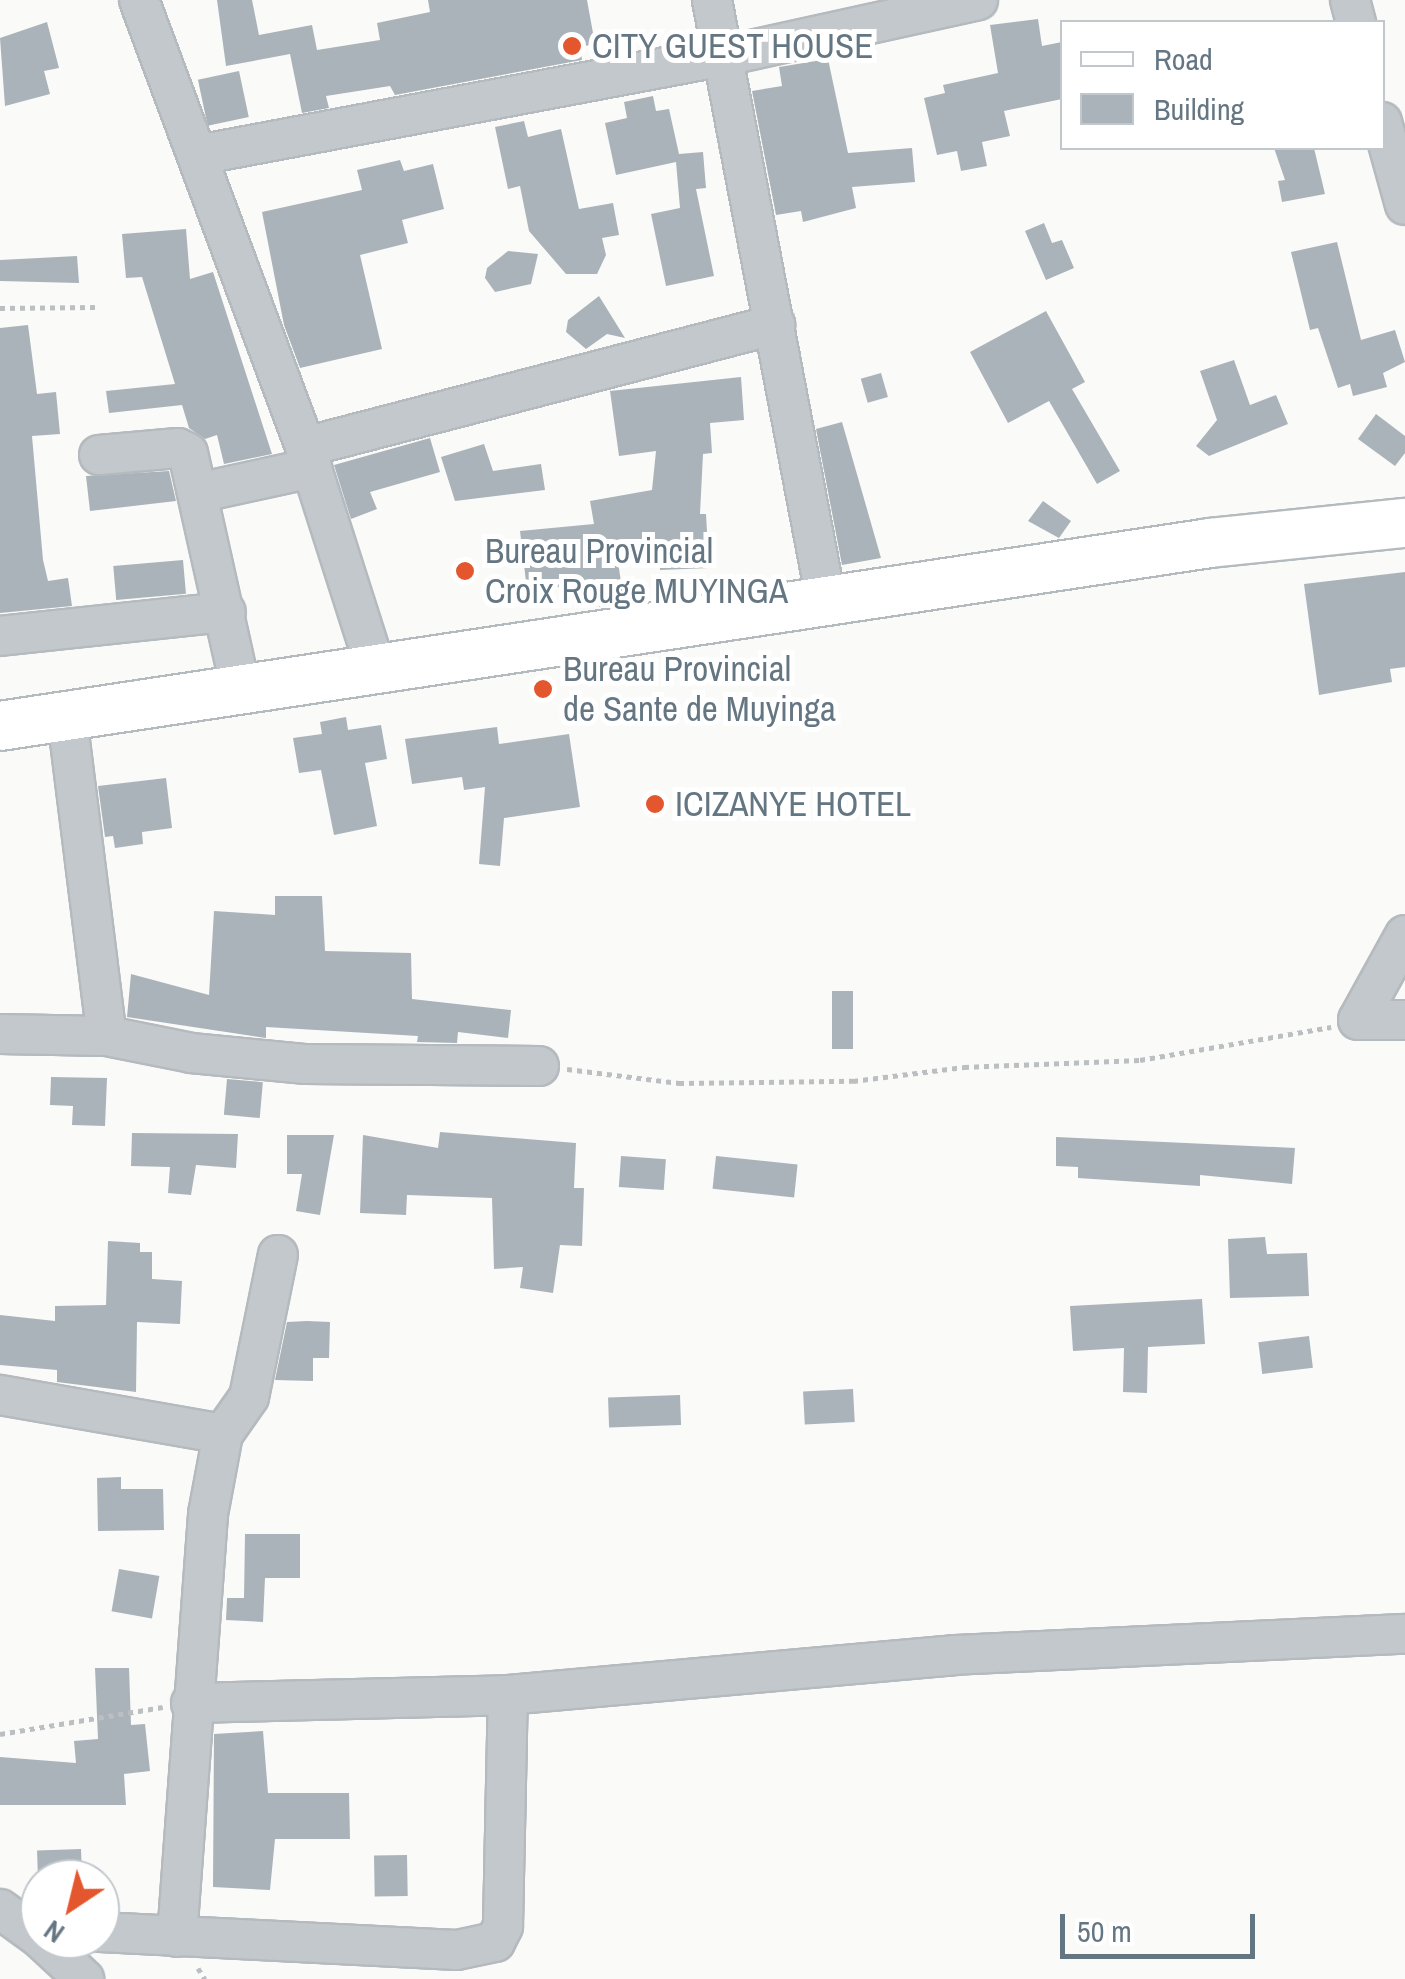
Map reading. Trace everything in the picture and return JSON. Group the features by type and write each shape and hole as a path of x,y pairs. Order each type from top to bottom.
{"main road":[{"path":"0,726 242,694 1210,543 1405,523"}],"street":[{"path":"140,0 309,457 377,673"},
{"path":"712,0 827,605"},
{"path":"198,154 724,56 978,0"},
{"path":"1385,133 1405,205"},
{"path":"202,492 309,457 774,325"},
{"path":"99,455 178,448 195,464 242,694"},
{"path":"0,636 226,612"},
{"path":"68,717 106,1036"},
{"path":"1405,935 1358,1020 1405,1020"},
{"path":"0,1034 106,1036 191,1053 306,1064 539,1066"},
{"path":"177,1936 202,1560 222,1434 249,1397 278,1255"},
{"path":"0,1395 222,1434"},
{"path":"191,1703 508,1695 954,1656 1405,1634"},
{"path":"120,1933 457,1950 494,1942 503,1926 508,1695"},
{"path":"62,1959 84,1979"}],"path":[{"path":"0,308 95,307"},
{"path":"539,1066 678,1082 853,1081 964,1068 1140,1060 1298,1036 1358,1020"},
{"path":"0,1734 191,1703"}],"building":[{"path":"217,0 252,0 259,35 312,25 317,50 380,40 377,23 430,12 428,0 587,0 595,44 580,47 582,60 395,95 390,86 326,96 329,108 302,113 290,54 226,66"},
{"path":"1038,19 1042,46 1060,42 1060,99 1004,111 1010,136 982,142 987,166 961,171 957,151 937,155 924,98 945,93 943,85 998,73 990,25"},
{"path":"47,22 59,68 44,71 50,94 5,106 0,38"},
{"path":"828,59 848,153 912,148 915,182 852,187 856,208 803,222 801,211 776,215 752,91 782,86 779,67"},
{"path":"239,71 249,117 208,126 198,80"},
{"path":"653,96 656,111 669,109 679,154 703,152 706,188 696,189 714,276 666,286 651,214 680,208 676,162 616,175 605,123 627,118 624,102"},
{"path":"524,121 528,137 561,129 579,209 613,203 619,235 602,238 606,255 597,274 566,274 529,231 520,186 508,189 495,127"},
{"path":"1275,150 1314,150 1325,194 1282,202 1278,181 1285,180"},
{"path":"400,160 404,171 433,164 444,209 402,220 408,243 360,255 382,349 300,368 284,325 262,212 362,190 357,170"},
{"path":"1044,223 1052,243 1062,240 1074,268 1046,280 1025,231"},
{"path":"186,229 190,279 213,272 272,454 224,464 217,435 205,439 189,428 182,405 109,413 106,391 175,384 142,277 126,278 122,234"},
{"path":"1337,242 1361,340 1395,330 1405,362 1383,373 1387,387 1353,396 1350,384 1338,388 1318,328 1310,330 1291,252"},
{"path":"508,251 538,254 531,284 495,292 485,278 487,268"},
{"path":"77,256 79,283 0,281 0,260"},
{"path":"599,296 625,338 607,334 586,349 566,332 568,320"},
{"path":"1046,311 1085,382 1072,389 1120,471 1097,484 1049,401 1008,423 970,352"},
{"path":"28,325 37,394 56,392 60,434 32,436 43,560 48,581 68,578 72,606 0,613 0,328"},
{"path":"1234,360 1250,405 1276,395 1288,424 1209,456 1196,446 1217,420 1200,371"},
{"path":"881,373 888,397 868,403 861,379"},
{"path":"741,377 744,420 710,423 712,453 703,454 700,514 706,514 709,568 660,570 659,540 616,547 624,604 599,607 596,583 527,590 520,531 594,524 590,501 652,490 656,451 619,456 610,391"},
{"path":"1376,414 1405,436 1405,453 1395,466 1358,439"},
{"path":"842,422 881,558 842,565 816,429"},
{"path":"430,438 440,472 370,492 377,509 351,519 334,465"},
{"path":"484,444 493,471 541,464 545,490 455,501 441,457"},
{"path":"169,471 176,501 90,511 86,476"},
{"path":"1043,501 1071,521 1059,538 1028,521"},
{"path":"183,560 186,594 116,600 113,566"},
{"path":"1405,572 1405,667 1390,669 1392,682 1319,695 1304,584"},
{"path":"346,717 348,730 381,725 387,759 365,763 377,826 334,835 321,770 299,773 293,738 322,734 320,722"},
{"path":"497,727 499,744 569,734 580,807 504,818 500,866 479,864 485,787 464,790 462,777 412,784 405,739"},
{"path":"166,778 172,828 142,832 143,844 115,848 113,836 105,837 98,786"},
{"path":"275,896 322,896 325,951 411,953 412,999 511,1010 508,1038 458,1032 457,1043 417,1042 418,1036 266,1027 266,1038 127,1017 131,974 209,995 214,911 275,915"},
{"path":"832,991 853,991 853,1049 832,1049"},
{"path":"51,1077 107,1078 105,1126 72,1125 73,1106 50,1105"},
{"path":"227,1079 263,1082 260,1118 224,1115"},
{"path":"440,1132 576,1143 574,1188 584,1188 582,1246 560,1245 553,1293 520,1288 523,1267 494,1269 492,1198 407,1195 406,1215 360,1213 363,1135 438,1148"},
{"path":"132,1133 238,1134 236,1168 196,1165 191,1195 168,1193 170,1167 131,1166"},
{"path":"287,1135 334,1135 320,1215 296,1211 302,1174 287,1174"},
{"path":"1056,1137 1295,1148 1292,1184 1200,1175 1200,1186 1078,1178 1078,1167 1056,1166"},
{"path":"621,1156 666,1159 664,1190 619,1187"},
{"path":"716,1156 798,1165 794,1197 713,1189"},
{"path":"1265,1237 1267,1254 1307,1253 1309,1296 1230,1298 1228,1239"},
{"path":"108,1241 140,1243 140,1252 152,1252 152,1279 182,1281 180,1324 137,1322 136,1392 57,1382 57,1370 0,1365 0,1315 55,1321 55,1306 106,1305"},
{"path":"1202,1299 1205,1344 1148,1347 1147,1393 1123,1392 1124,1348 1073,1351 1070,1306"},
{"path":"287,1322 330,1322 329,1358 313,1358 313,1381 275,1380"},
{"path":"1309,1336 1313,1368 1262,1374 1258,1342"},
{"path":"853,1389 855,1422 805,1425 803,1392"},
{"path":"680,1395 681,1425 609,1427 608,1398"},
{"path":"121,1477 121,1489 163,1489 164,1530 98,1531 97,1478"},
{"path":"245,1534 300,1534 300,1578 265,1578 263,1622 226,1620 227,1598 244,1598"},
{"path":"119,1569 159,1576 152,1618 112,1611"},
{"path":"95,1668 129,1668 131,1725 145,1724 150,1771 124,1774 126,1805 0,1805 0,1757 76,1763 74,1741 98,1739"},
{"path":"263,1731 268,1793 349,1793 350,1839 275,1839 270,1890 213,1887 214,1734"},
{"path":"81,1849 81,1859 37,1859 37,1851"},
{"path":"407,1855 408,1896 375,1897 374,1856"}],"place":[{"name":"CITY GUEST HOUSE","path":"572,46"},
{"name":"Bureau Provincial Croix Rouge MUYINGA","path":"465,571"},
{"name":"Bureau Provincial de Sante de Muyinga","path":"543,689"},
{"name":"ICIZANYE HOTEL","path":"655,804"}]}
